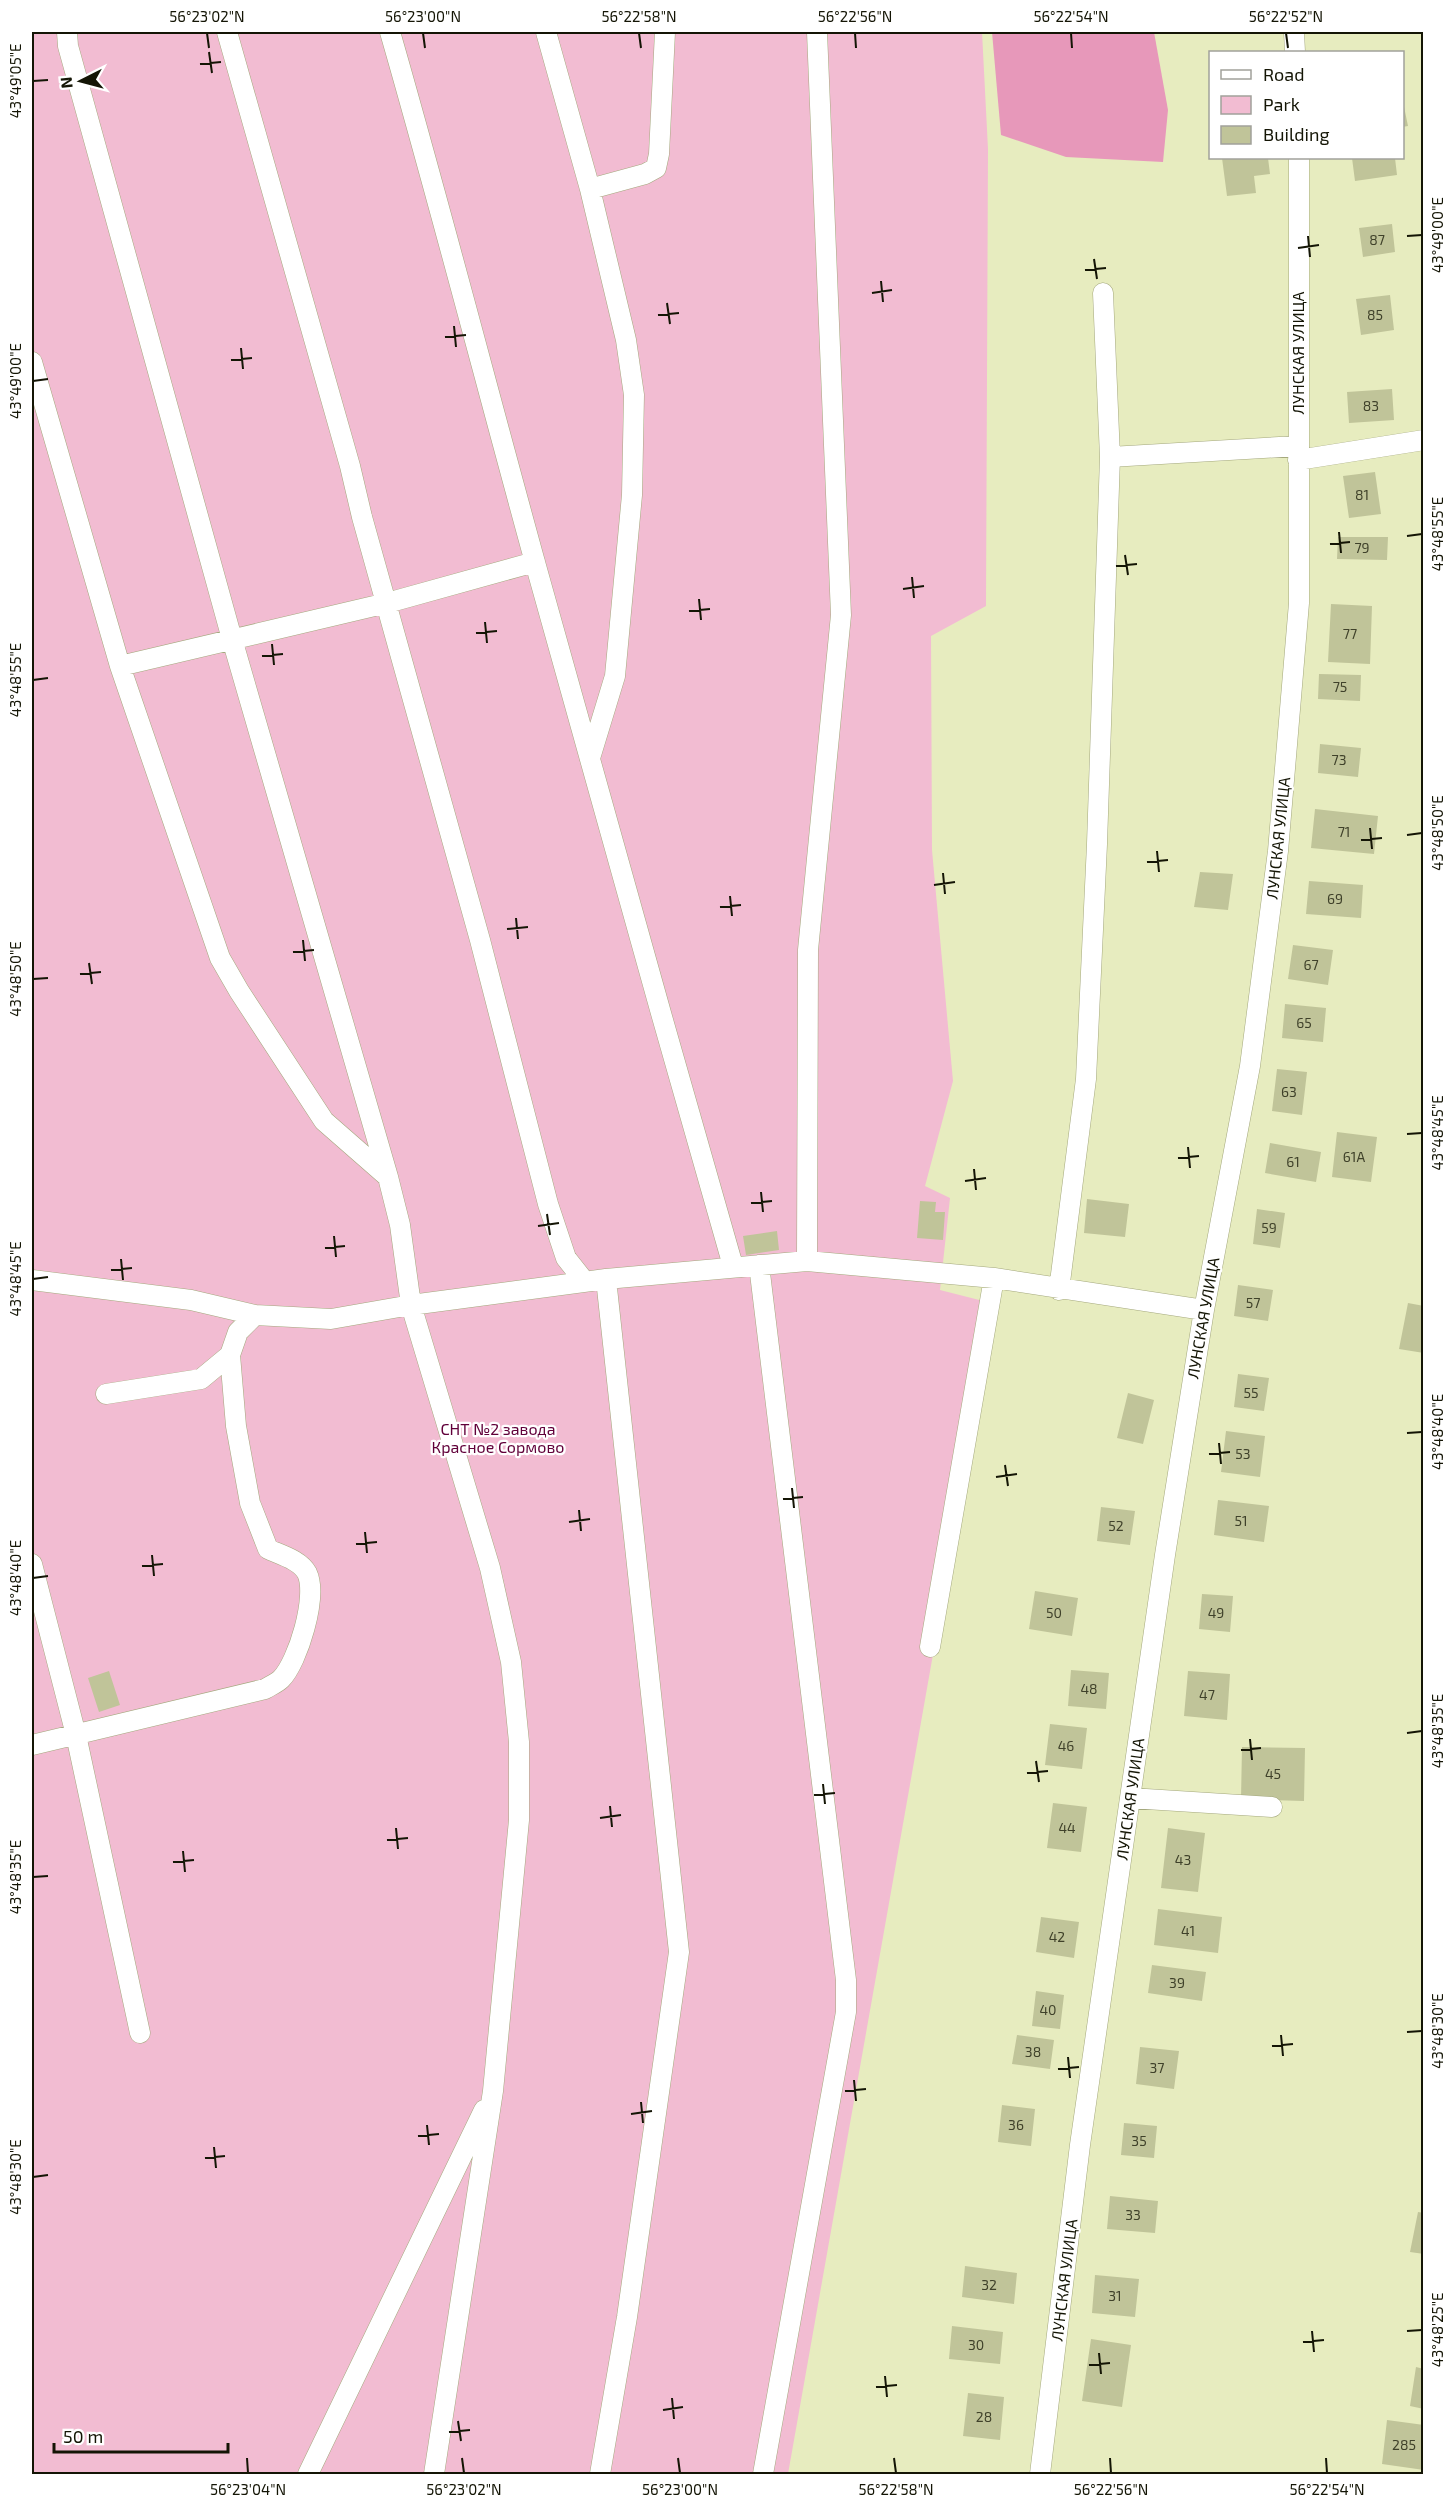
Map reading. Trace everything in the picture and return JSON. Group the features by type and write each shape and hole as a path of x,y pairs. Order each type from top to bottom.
{"street":[{"path":"68,32 68,46 232,639 387,1177 400,1225 411,1305 490,1568 511,1662 519,1742 519,1820 493,2091 434,2475"},
{"path":"227,32 350,466 362,517 480,940 548,1204 566,1257 585,1282"},
{"path":"390,32 448,234 535,562 733,1266"},
{"path":"546,32 590,189 626,340 634,394 632,495 615,676 590,758"},
{"path":"590,189 645,174 656,168 659,154 665,32"},
{"path":"807,1261 808,950 841,615 817,32"},
{"path":"1294,32 1295,51"},
{"name":"ЛУНСКАЯ УЛИЦА","path":"1040,2475 1080,2145 1130,1798 1204,1310 1250,1066 1278,851 1299,603 1299,159"},
{"path":"1059,1290 1086,1079 1097,844 1110,457 1103,293"},
{"path":"32,362 58,459 120,666 220,958 324,1121 387,1177"},
{"path":"1110,457 1298,453 1424,440"},
{"path":"120,666 387,603 535,562"},
{"path":"32,1280 191,1300 255,1315 331,1319 411,1305 606,1279 807,1261 994,1278 1059,1290 1204,1310"},
{"path":"759,1264 844,1968 846,2001 763,2475"},
{"path":"930,1647 994,1278"},
{"path":"600,2475 627,2317 679,1952 606,1279"},
{"path":"32,1745 265,1689 281,1679 293,1660 306,1625 310,1584 307,1573 299,1564 268,1549 250,1503 236,1426 230,1356 238,1332 255,1315"},
{"path":"106,1394 201,1379 230,1356"},
{"path":"32,1564 76,1735 140,2033"},
{"path":"1130,1798 1272,1807"},
{"path":"308,2475 493,2091"}],"green space":[{"name":"СНТ №2 завода Красное Сормово","path":"32,32 982,32 988,149 986,606 931,636 932,850 953,1081 925,1186 950,1198 940,1290 995,1304 788,2474 32,2474"}],"shaded area":[{"path":"992,32 1154,32 1168,110 1163,162 1066,157 1001,135"}],"building":[{"path":"1404,107 1408,126 1404,127"},
{"path":"1222,159 1268,159 1270,174 1254,176 1256,193 1227,196"},
{"path":"1352,159 1395,159 1397,175 1355,181"},
{"path":"1392,224 1395,252 1363,257 1359,228"},
{"path":"1390,295 1394,330 1361,335 1356,299"},
{"path":"1392,389 1394,420 1349,423 1347,392"},
{"path":"1375,472 1381,514 1349,518 1343,476"},
{"path":"1338,537 1388,537 1387,560 1337,559"},
{"path":"1331,604 1372,606 1370,664 1328,662"},
{"path":"1319,674 1361,675 1360,701 1318,699"},
{"path":"1320,744 1361,748 1358,777 1318,773"},
{"path":"1315,809 1378,816 1374,854 1311,848"},
{"path":"1200,872 1233,874 1228,910 1194,907"},
{"path":"1309,881 1363,885 1361,918 1306,914"},
{"path":"1293,945 1333,950 1328,985 1288,979"},
{"path":"1285,1004 1326,1008 1323,1042 1282,1038"},
{"path":"1277,1069 1307,1072 1302,1115 1272,1111"},
{"path":"1337,1132 1377,1137 1371,1182 1332,1177"},
{"path":"1270,1143 1321,1152 1316,1182 1265,1173"},
{"path":"1087,1199 1129,1204 1125,1237 1084,1233"},
{"path":"920,1201 936,1202 935,1212 945,1212 943,1240 917,1238"},
{"path":"1257,1209 1285,1213 1280,1248 1253,1244"},
{"path":"777,1231 779,1250 746,1255 743,1236"},
{"path":"1238,1285 1273,1290 1268,1321 1234,1316"},
{"path":"1408,1303 1424,1306 1424,1353 1399,1349"},
{"path":"1238,1374 1269,1378 1264,1411 1234,1407"},
{"path":"1128,1393 1154,1400 1143,1444 1117,1438"},
{"path":"1226,1431 1265,1436 1260,1477 1221,1472"},
{"path":"1218,1500 1269,1506 1264,1542 1214,1535"},
{"path":"1101,1507 1135,1511 1130,1545 1097,1541"},
{"path":"1035,1591 1078,1598 1072,1636 1029,1629"},
{"path":"1202,1594 1233,1596 1230,1632 1199,1629"},
{"path":"1071,1670 1109,1673 1106,1709 1068,1706"},
{"path":"109,1671 120,1705 99,1712 88,1678"},
{"path":"1188,1671 1230,1674 1227,1720 1184,1716"},
{"path":"1050,1724 1087,1728 1082,1769 1045,1765"},
{"path":"1242,1747 1305,1748 1304,1801 1241,1799"},
{"path":"1053,1803 1087,1807 1081,1852 1047,1848"},
{"path":"1168,1828 1205,1833 1198,1892 1161,1888"},
{"path":"1158,1909 1222,1917 1218,1953 1154,1945"},
{"path":"1041,1917 1079,1922 1074,1958 1036,1952"},
{"path":"1152,1965 1206,1972 1202,2001 1148,1993"},
{"path":"1036,1991 1064,1995 1060,2029 1032,2026"},
{"path":"1017,2035 1054,2040 1050,2069 1012,2064"},
{"path":"1140,2047 1179,2051 1174,2089 1136,2084"},
{"path":"1002,2105 1035,2109 1031,2146 998,2142"},
{"path":"1124,2123 1157,2126 1154,2158 1121,2155"},
{"path":"1110,2196 1158,2201 1155,2233 1107,2229"},
{"path":"1418,2212 1424,2213 1424,2254 1410,2252"},
{"path":"965,2266 1017,2273 1014,2304 962,2297"},
{"path":"1095,2275 1139,2279 1135,2317 1092,2313"},
{"path":"952,2326 1003,2332 1000,2364 949,2359"},
{"path":"1091,2339 1131,2345 1122,2407 1082,2401"},
{"path":"1416,2367 1424,2369 1424,2409 1410,2406"},
{"path":"968,2393 1004,2397 1000,2440 963,2436"},
{"path":"1387,2420 1424,2425 1424,2470 1382,2464"}]}
